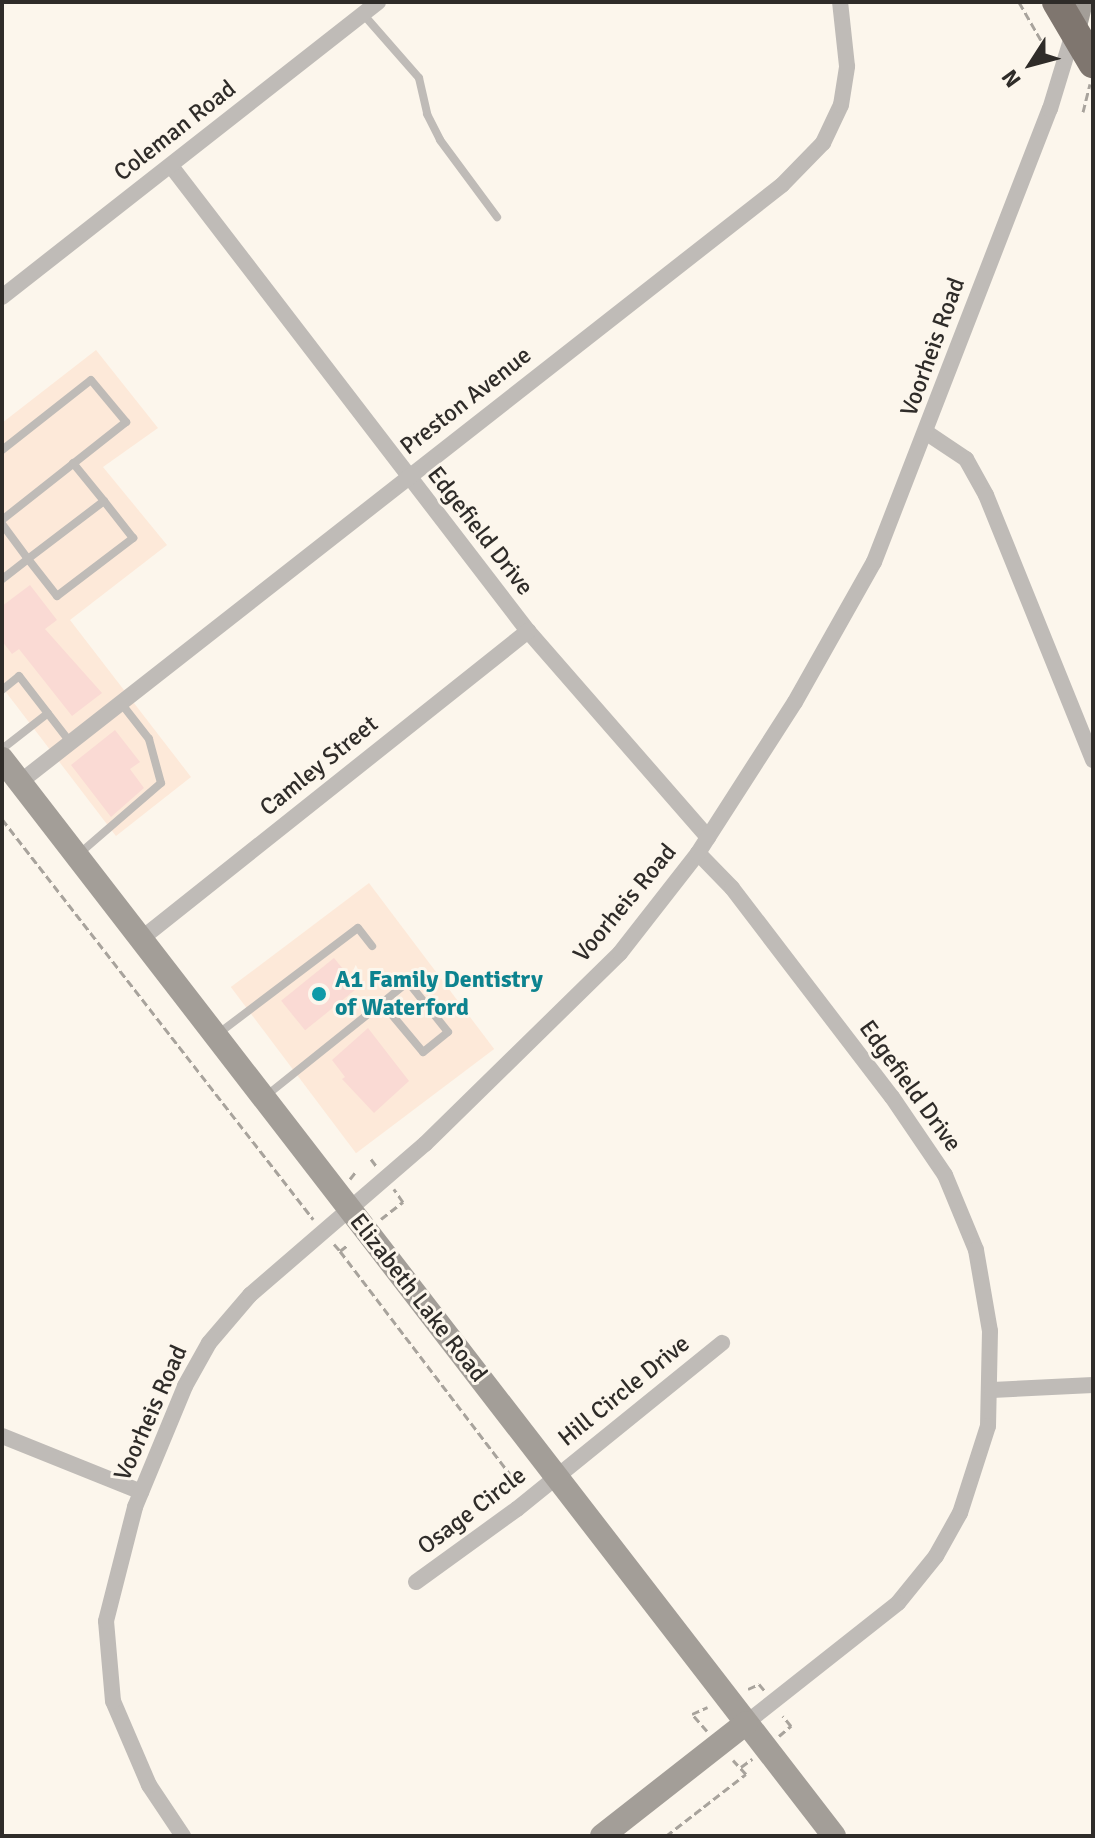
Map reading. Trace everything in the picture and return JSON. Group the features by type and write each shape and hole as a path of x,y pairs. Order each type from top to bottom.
{"highway":[{"path":"1057,2 1078,16 1093,63"}],"main road":[{"name":"Elizabeth Lake Road","path":"2,759 834,1836"},
{"path":"602,1836 746,1723"}],"street":[{"name":"Coleman Road","path":"2,297 378,2"},
{"name":"Preston Avenue","path":"20,782 782,185 823,143 841,105 847,66 840,2"},
{"name":"Voorheis Road","path":"183,1836 149,1785 113,1701 106,1621 141,1492 185,1386 209,1343 250,1295 351,1211 620,953 698,853 841,622 886,534 1050,109 1078,16"},
{"name":"Edgefield Drive","path":"171,166 407,478 528,631 708,837"},
{"path":"927,433 966,459 986,495 1093,760"},
{"name":"Camley Street","path":"141,939 528,631"},
{"name":"Edgefield Drive","path":"698,853 732,888 892,1097 945,1175 985,1289 992,1390 979,1460 960,1513 936,1556 898,1603 746,1723"},
{"name":"Hill Circle Drive","path":"556,1477 722,1343"},
{"path":"992,1390 1093,1385"},
{"path":"2,1436 141,1492"},
{"name":"Osage Circle","path":"416,1582 556,1477"}],"lane":[{"path":"363,14 419,78 427,114 440,140 497,217"},
{"path":"2,450 91,380 126,422 73,463 2,522 57,596 133,538 73,463"},
{"path":"2,579 104,501"},
{"path":"2,690 19,676 71,742"},
{"path":"77,856 161,783 149,739 121,703"},
{"path":"2,749 48,713"},
{"path":"215,1035 358,928 372,946"},
{"path":"263,1098 408,982 448,1032 423,1052 382,1003"}],"path":[{"path":"1019,2 1042,42"},
{"path":"1083,112 1093,72"},
{"path":"2,819 316,1222"},
{"path":"340,1251 530,1498"},
{"path":"666,1836 746,1774 741,1767"}],"shaded area":[{"path":"96,350 158,428 103,467 167,545 70,620 191,777 116,836 2,687 2,423"},
{"path":"369,883 494,1049 356,1153 231,987"}],"building":[{"path":"30,585 57,620 45,629 102,693 72,716 19,649 12,654 2,641 2,606"},
{"path":"115,730 140,762 130,769 144,788 111,817 71,765"},
{"name":"A1 Family Dentistry of Waterford","path":"334,958 358,988 305,1030 281,1001"},
{"path":"368,1028 409,1081 374,1113 342,1079 345,1077 332,1060"}],"place":[{"name":"A1 Family Dentistry of Waterford","path":"319,994"}]}
